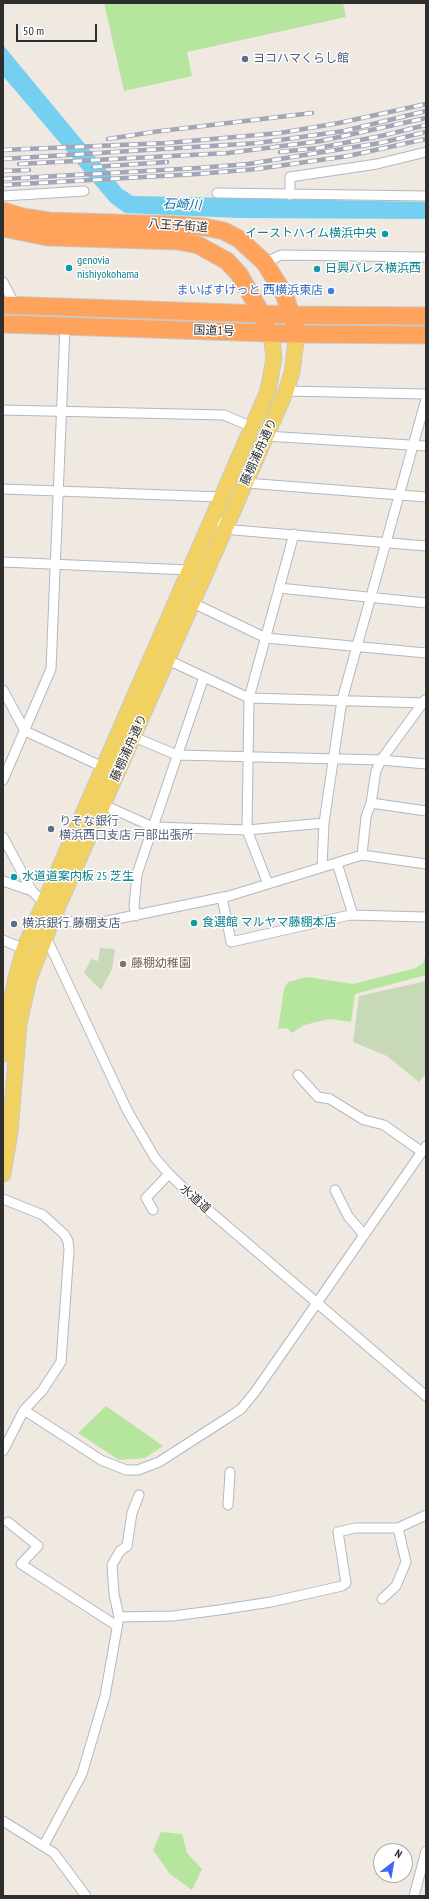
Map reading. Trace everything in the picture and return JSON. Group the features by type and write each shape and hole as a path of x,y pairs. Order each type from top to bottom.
{"highway":[{"name":"八王子街道","path":"3,211 23,217 49,221 204,227 224,231 239,239 265,263 284,294 293,315 297,334"},
{"name":"八王子街道","path":"3,228 47,237 178,241 198,245 227,261 239,274 271,333"},
{"name":"国道1号","path":"9,305 293,315"},
{"path":"293,315 426,316"},
{"name":"国道1号","path":"3,324 297,334 426,335"}],"main road":[{"name":"藤棚浦舟通り","path":"3,1054 7,997 24,949 268,391 274,358 271,333"},
{"name":"藤棚浦舟通り","path":"3,1174 10,1132 19,1024 29,979 55,913 286,392 292,372 297,334"}],"street":[{"path":"290,195 290,177 377,164 426,152"},
{"path":"3,196 84,191"},
{"path":"217,193 426,196"},
{"path":"265,263 281,255 426,257"},
{"path":"3,282 9,305"},
{"path":"3,780 52,669 63,411 65,326"},
{"path":"286,392 426,394"},
{"path":"322,867 324,823 342,700 426,399"},
{"path":"3,410 224,415 252,427"},
{"path":"266,436 426,446"},
{"path":"246,483 426,497"},
{"path":"3,489 221,497"},
{"path":"212,518 234,530 426,546"},
{"path":"268,884 247,830 250,698 294,534"},
{"path":"3,562 189,570"},
{"path":"280,588 426,603"},
{"path":"193,603 266,638 426,653"},
{"path":"168,660 250,698 425,702"},
{"path":"136,916 134,906 137,874 204,677"},
{"path":"3,690 25,730 103,767"},
{"path":"362,855 366,817 371,803 376,771 381,760 425,702"},
{"path":"134,737 177,755 381,760 426,764"},
{"path":"371,803 426,811"},
{"path":"104,805 153,828 247,830 324,823"},
{"path":"3,837 32,890 44,903 64,920 92,924 222,897 362,855 426,864"},
{"path":"337,863 353,915"},
{"path":"3,881 32,890"},
{"path":"222,897 231,942 353,915 426,917"},
{"name":"水道道","path":"46,937 127,1110 156,1158 169,1174 197,1201 426,1396"},
{"path":"3,940 24,949"},
{"path":"24,1410 101,1460 126,1470 146,1468 159,1462 241,1409 255,1392 316,1302 424,1149 384,1125 364,1120 330,1099 318,1098 298,1075"},
{"path":"153,1210 146,1198 169,1174"},
{"path":"335,1190 348,1216 364,1235"},
{"path":"3,1199 43,1215 64,1234 68,1241 69,1250 61,1362 42,1391 24,1410 3,1451"},
{"path":"228,1505 230,1472"},
{"path":"44,1846 82,1774 105,1696 118,1622 112,1565 120,1551 128,1546 132,1513 139,1495"},
{"path":"8,1522 38,1546 21,1564 118,1622 271,1602 342,1586 346,1583 338,1532 355,1528 398,1528 426,1515"},
{"path":"382,1599 396,1586 406,1562 398,1528"},
{"path":"3,1821 54,1853 86,1896"},
{"path":"414,1896 426,1851"}],"green space":[{"path":"104,3 343,3 346,17 187,52 192,76 124,91"},
{"path":"100,948 115,949 112,969 101,990 84,973 91,959 98,961"},
{"path":"426,954 426,975 355,994 351,1022 330,1019 304,1025 292,1033 287,1028 278,1029 284,989 288,982 307,977 353,984 416,968 423,963"},
{"path":"426,981 426,1073 419,1082 387,1056 353,1042 359,996"},
{"path":"106,1406 163,1446 145,1458 119,1460 78,1433"},
{"path":"161,1832 182,1834 187,1853 202,1869 192,1890 170,1874 153,1850"}],"water":[{"name":"石崎川","path":"3,45 122,189 133,196 426,202 426,219 239,218 125,213 111,203 3,76"}],"railway":[{"path":"3,150 167,143 280,133 339,123 426,104"},
{"path":"3,159 258,143 344,131 426,111"},
{"path":"108,139 153,132 312,113"},
{"path":"19,164 228,153 321,141 426,118"},
{"path":"280,152 318,148 381,136 426,125"},
{"path":"3,179 248,164 380,143 426,132"},
{"path":"3,185 197,174 257,169 348,156 426,139"},
{"path":"93,167 167,162"},
{"path":"3,171 29,170"}],"place":[{"name":"ヨコハマくらし館","path":"245,59"},
{"name":"イーストハイム横浜中央","path":"385,234"},
{"name":"genovia nishiyokohama","path":"69,268"},
{"name":"日興パレス横浜西","path":"317,269"},
{"name":"まいばすけっと 西横浜東店","path":"331,291"},
{"name":"りそな銀行 横浜西口支店 戸部出張所","path":"51,829"},
{"name":"水道道案内板 25 芝生","path":"14,877"},
{"name":"食選館 マルヤマ藤棚本店","path":"194,923"},
{"name":"横浜銀行 藤棚支店","path":"14,924"},
{"name":"藤棚幼稚園","path":"123,964"}]}
